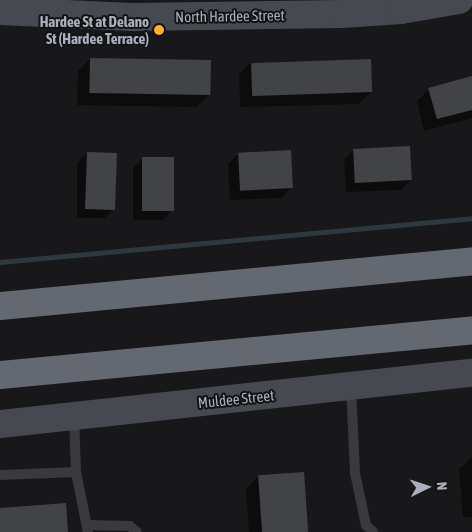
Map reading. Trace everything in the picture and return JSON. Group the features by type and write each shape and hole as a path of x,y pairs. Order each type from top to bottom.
{"highway":[{"path":"0,306 472,262"},
{"path":"0,375 472,330"}],"street":[{"name":"North Hardee Street","path":"0,11 133,17 332,14 401,10 459,0"},
{"name":"Muldee Street","path":"0,424 472,374"}],"lane":[{"path":"351,386 355,473 366,525 373,532"},
{"path":"74,416 76,472 88,528 130,526 137,532"},
{"path":"0,475 76,472"}],"building":[{"path":"90,58 211,60 210,95 89,93"},
{"path":"371,59 372,92 252,96 251,63"},
{"path":"472,76 472,110 437,119 428,88"},
{"path":"410,146 412,180 355,183 353,149"},
{"path":"291,150 293,188 240,191 238,153"},
{"path":"87,152 117,153 115,210 85,209"},
{"path":"142,157 174,157 174,211 142,211"},
{"path":"304,472 308,532 262,532 258,475"},
{"path":"66,503 68,532 0,532 0,508"}],"waterway":[{"path":"0,262 472,218"}],"place":[{"name":"Hardee St at Delano St (Hardee Terrace)","path":"159,30"}]}
